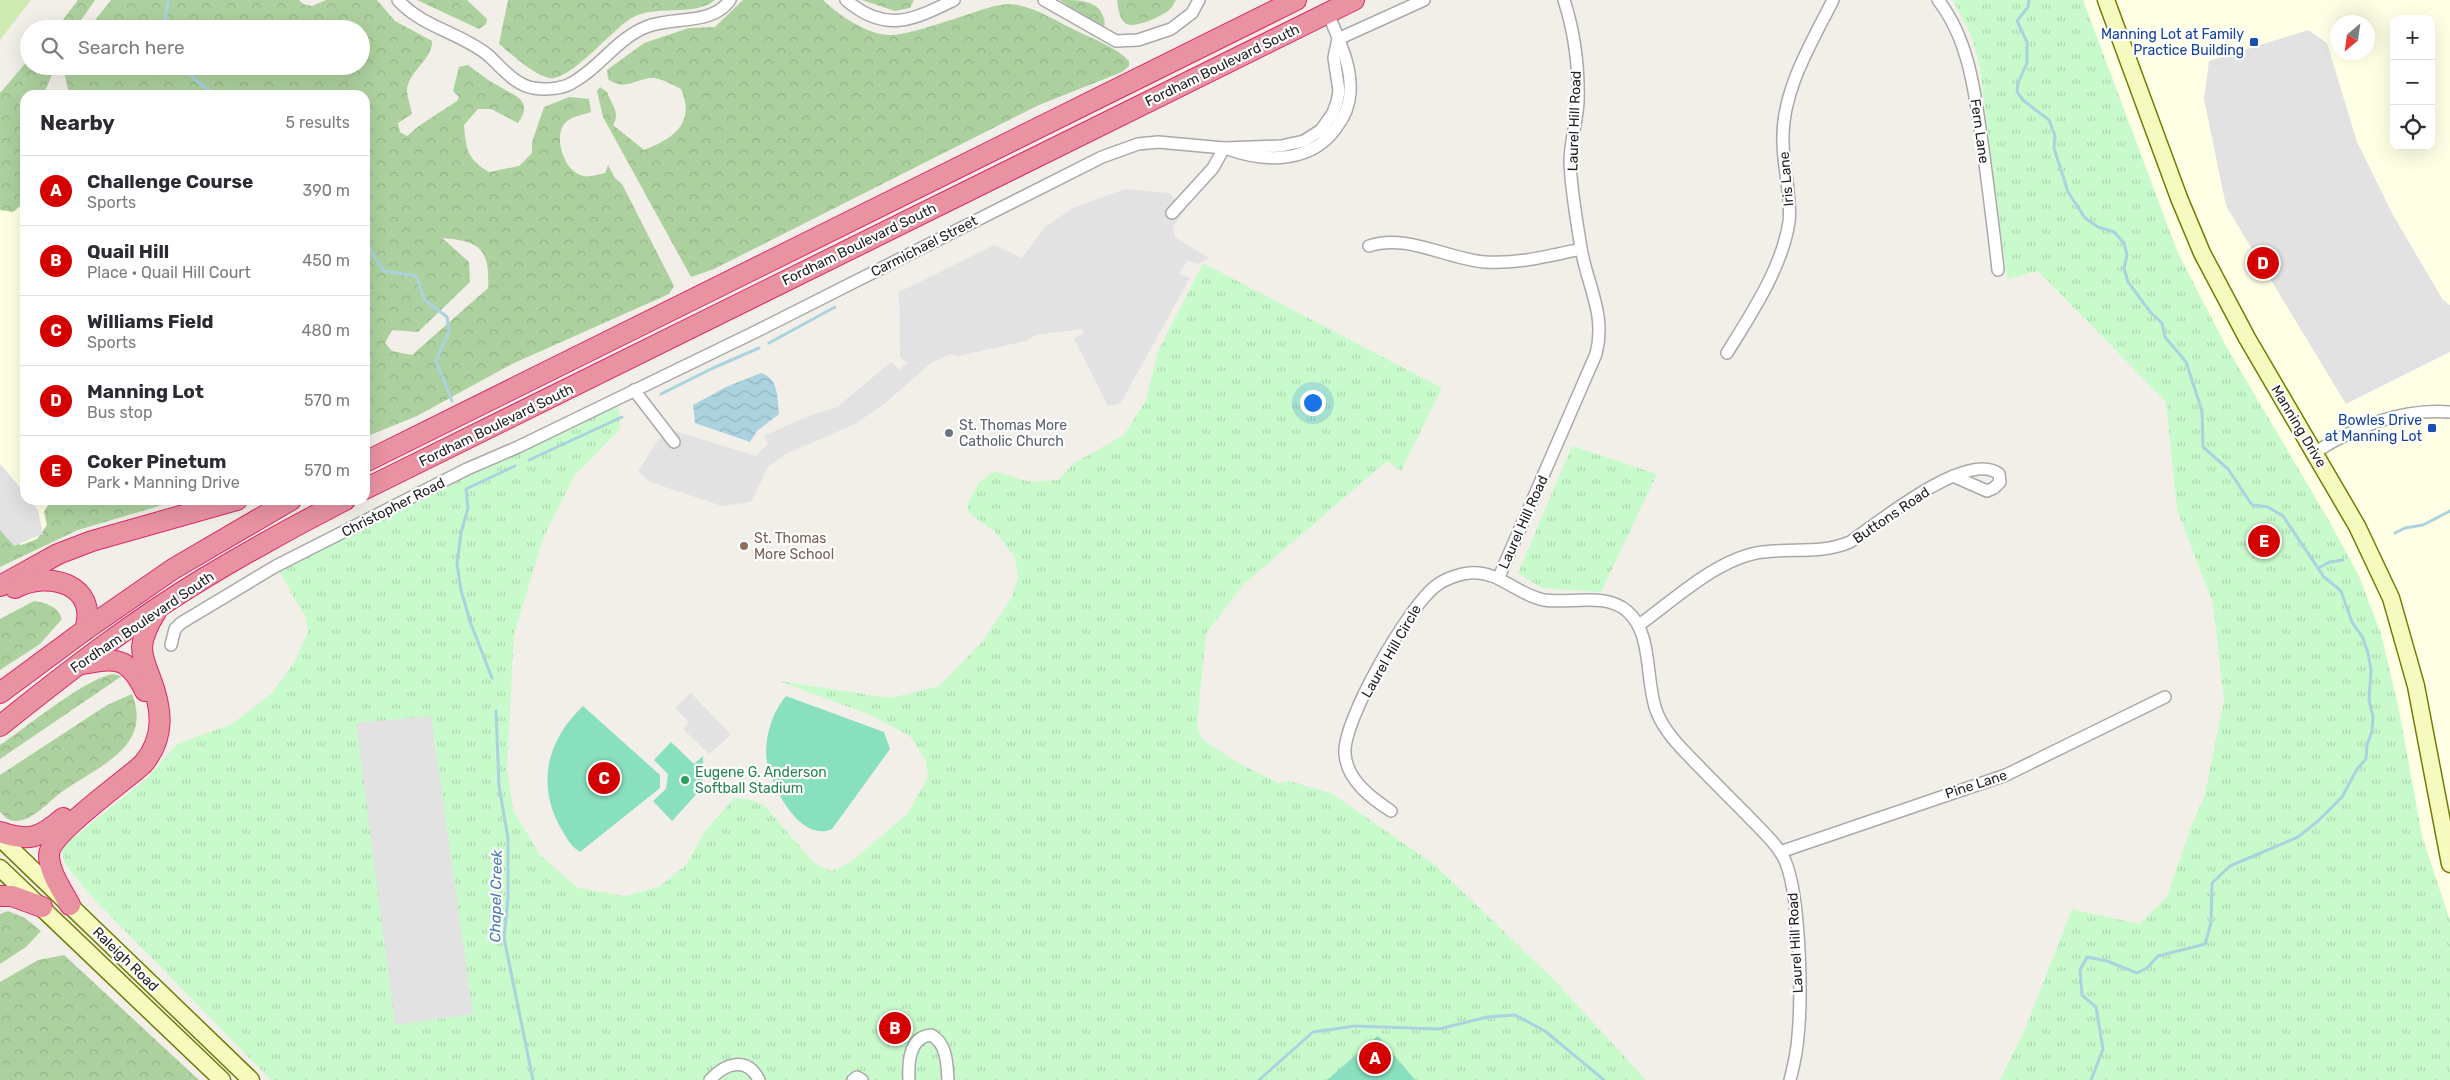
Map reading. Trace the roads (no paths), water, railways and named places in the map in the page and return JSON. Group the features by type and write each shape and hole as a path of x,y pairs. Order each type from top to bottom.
{"highway":[{"name":"Fordham Boulevard South","path":"370,460 1296,0"},
{"name":"Fordham Boulevard South","path":"370,487 1325,6 1354,0"},
{"path":"370,454 409,440"},
{"path":"0,586 58,554 92,541 219,505"},
{"name":"Fordham Boulevard South","path":"0,693 85,630 173,569 282,505"},
{"name":"Fordham Boulevard South","path":"0,726 77,665 158,608 206,577 336,505"},
{"path":"0,597 26,582 45,579 58,581 73,588 80,594 87,610 88,619 85,630"},
{"path":"70,905 51,866 49,853 52,844 65,829 143,764 153,749 158,736 161,720 159,704 142,650 146,629 158,608"},
{"path":"0,832 27,838 44,833 129,763 144,743 150,727 151,710 147,695 132,668 117,660 77,665"},
{"path":"0,896 12,896 42,907"}],"street":[{"path":"398,0 405,8 435,27 486,54 510,76 522,84 534,88 552,89 569,84 591,71 624,41 646,27 712,14 726,6 730,0"},
{"path":"846,0 857,9 879,18 907,21 954,0"},
{"path":"1044,0 1116,41 1138,40 1171,29 1192,13 1199,0"},
{"path":"1325,6 1338,39 1424,0"},
{"name":"Laurel Hill Road","path":"1564,0 1574,32 1578,103 1571,133 1570,162 1581,249 1600,314 1601,329 1598,348 1498,577 1529,595 1544,600 1616,603 1628,612 1639,626 1656,711 1667,731 1780,852 1792,882 1796,918 1798,1033 1790,1080"},
{"name":"Iris Lane","path":"1727,353 1761,294 1783,244 1789,222 1782,142 1785,115 1791,89 1833,0"},
{"name":"Fern Lane","path":"1938,0 1949,14 1963,46 1975,95 1998,270"},
{"name":"Manning Drive","path":"2106,0 2179,198 2202,253 2247,338 2365,541 2391,598 2416,686 2446,827 2450,864"},
{"name":"Carmichael Street","path":"634,390 756,332 924,245 1117,150 1138,144 1158,142 1224,148 1293,144 1304,141 1321,130 1333,113 1337,102 1339,91 1334,58 1338,39"},
{"path":"1172,213 1214,168 1224,148"},
{"path":"1368,246 1391,242 1459,258 1498,262 1541,258 1581,249"},
{"path":"634,390 674,442"},
{"name":"Christopher Road","path":"171,645 172,636 181,623 276,566 467,469 634,390"},
{"path":"2315,452 2356,429 2380,420 2410,414 2450,412"},
{"name":"Buttons Road","path":"1639,626 1688,589 1740,558 1762,552 1838,548 1946,478 1953,476"},
{"name":"Laurel Hill Circle","path":"1391,810 1375,800 1358,784 1345,756 1346,740 1365,694 1394,640 1420,600 1438,584 1453,577 1471,573 1498,577"},
{"name":"Pine Lane","path":"1780,852 2006,775 2164,697"},
{"name":"Raleigh Road","path":"0,838 251,1080"},
{"name":"Raleigh Road","path":"0,868 222,1080"},
{"path":"909,1080 910,1055 914,1045 919,1038 931,1035 937,1038 943,1046 948,1080"},
{"path":"710,1080 724,1067 732,1064 748,1068 756,1074 759,1080"},
{"path":"853,1080 857,1077 862,1080"}],"water":[{"path":"761,373 767,376 774,384 779,414 757,431 750,442 695,423 693,405 726,387"}],"waterway":[{"name":"Chapel Creek","path":"165,20 168,0"},
{"path":"2029,0 2028,7 2017,21 2027,42 2027,63 2018,83 2017,92 2024,101 2049,120 2055,136 2054,148 2068,192 2085,218 2098,227 2114,232 2124,243 2127,255 2124,268 2128,282 2151,313 2162,323 2165,337 2186,362 2202,411 2203,447 2228,469 2252,505 2268,507 2283,516 2324,577 2341,591 2352,622 2363,638 2371,670 2369,700 2373,717 2366,759 2357,769 2342,797 2318,821 2298,837 2230,866 2212,883 2211,923 2205,944 2158,956 2147,968 2137,973 2107,961 2087,957 2080,970 2082,995 2096,1007 2103,1049 2091,1080"},
{"name":"Chapel Creek","path":"191,75 209,90"},
{"name":"Chapel Creek","path":"370,250 384,271 416,276 425,300 447,317 449,331 436,361 452,401"},
{"path":"769,343 835,307"},
{"path":"661,394 759,348"},
{"path":"529,460 622,417"},
{"name":"Chapel Creek","path":"492,678 471,624 461,590 457,564 461,533 468,508 466,489 515,466"},
{"path":"2395,533 2405,528 2423,525 2450,511"},
{"path":"2318,568 2330,562 2343,560"},
{"name":"Chapel Creek","path":"496,711 499,786 508,838 508,899 504,938 533,1080"},
{"path":"1259,1080 1313,1032 1355,1026 1439,1029 1487,1017 1515,1015 1545,1031 1604,1080"}],"place":[{"name":"Manning Lot at Family Practice Building","path":"2254,42"},
{"name":"Manning Lot","path":"2263,263"},
{"name":"Bowles Drive at Manning Lot","path":"2432,428"},
{"name":"St. Thomas More Catholic Church","path":"949,433"},
{"name":"Coker Pinetum","path":"2264,541"},
{"name":"St. Thomas More School","path":"744,546"},
{"name":"Williams Field","path":"604,778"},
{"name":"Eugene G. Anderson Softball Stadium","path":"685,780"},
{"name":"Quail Hill","path":"895,1028"},
{"name":"Challenge Course","path":"1375,1058"}]}
